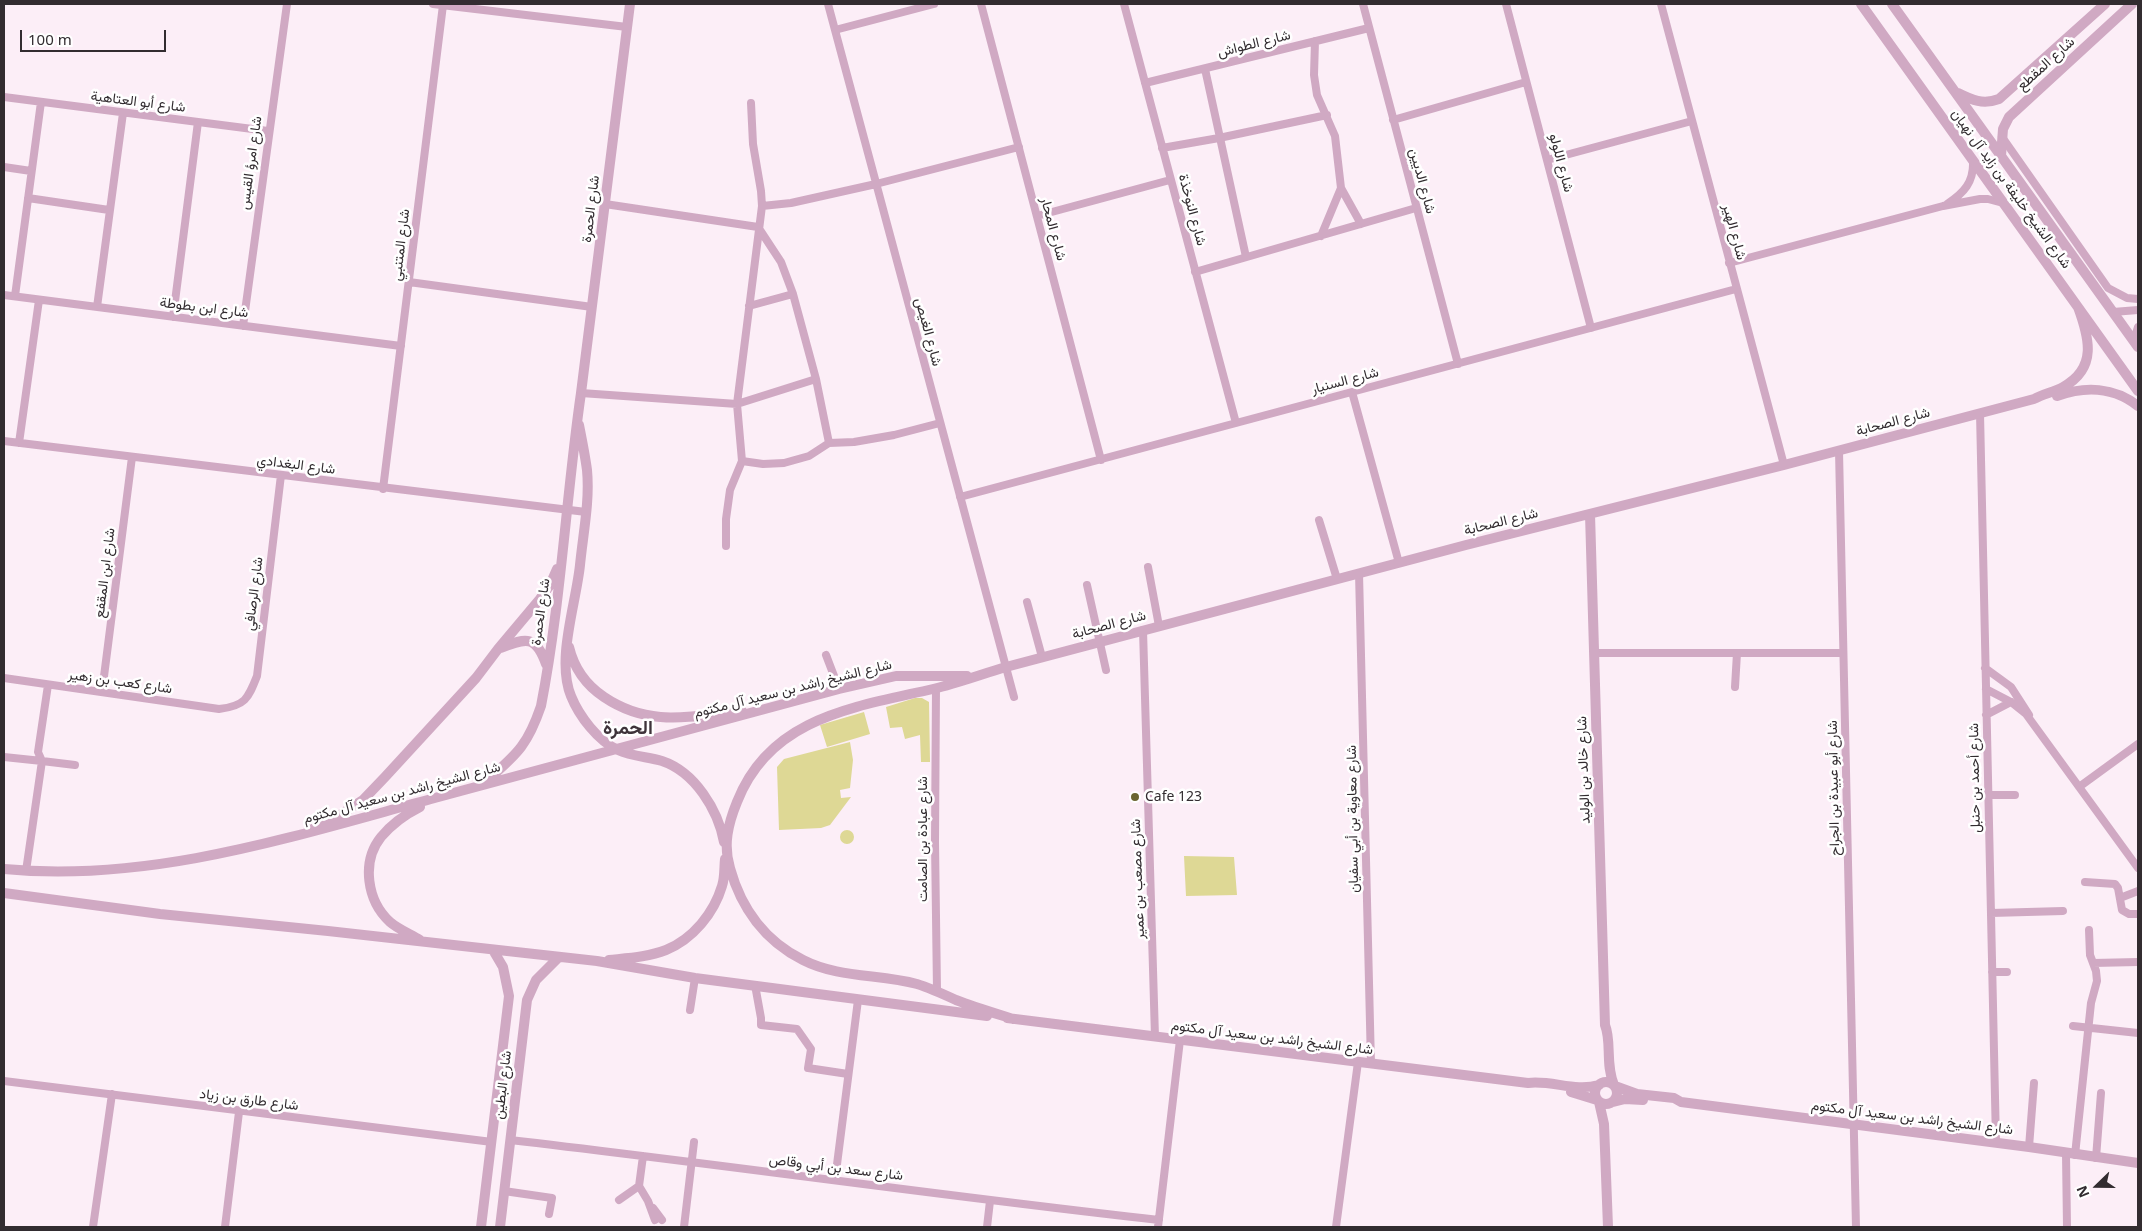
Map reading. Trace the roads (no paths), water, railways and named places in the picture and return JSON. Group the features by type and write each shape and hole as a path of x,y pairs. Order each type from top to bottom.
{"street":[{"name":"شارع امرؤ القيس","path":"243,326 287,4"},
{"path":"433,4 627,27"},
{"name":"شارع الحمرة","path":"480,787 524,746 533,729 541,706 562,557 566,511 630,4"},
{"name":"شارع الغيص","path":"828,4 1014,697"},
{"path":"835,30 934,4"},
{"name":"شارع المحار","path":"981,4 1101,460"},
{"name":"شارع النوخذة","path":"1124,4 1236,423"},
{"name":"شارع الديين","path":"1363,4 1458,364"},
{"name":"شارع اللولو","path":"1506,4 1591,328"},
{"name":"شارع الهير","path":"1661,4 1784,465"},
{"name":"شارع الشيخ خليفة بن زايد آل نهيان","path":"1861,4 2138,391"},
{"name":"شارع الشيخ خليفة بن زايد آل نهيان","path":"1892,4 2136,343"},
{"name":"شارع المقطع","path":"1954,91 1978,102 1999,99 2106,4"},
{"name":"شارع المقطع","path":"2001,156 2005,122 2014,111 2132,4"},
{"name":"شارع المتنبي","path":"383,489 443,5"},
{"name":"شارع الطواش","path":"1145,84 1369,28"},
{"path":"1315,41 1314,75 1318,95 1335,136 1341,188 1361,224"},
{"path":"1204,69 1246,257"},
{"path":"1393,120 1526,82"},
{"name":"شارع أبو العتاهية","path":"4,97 268,132"},
{"path":"15,296 41,102"},
{"path":"726,546 726,519 730,490 742,461 736,404 762,206 762,191 753,144 751,103"},
{"path":"97,307 123,112"},
{"path":"1162,148 1327,115"},
{"path":"1547,160 1692,121"},
{"path":"174,317 198,122"},
{"path":"2002,137 2108,288 2127,298 2138,299"},
{"path":"762,206 791,203 876,184 1019,147"},
{"path":"1943,206 1957,197 1967,187 1972,174 1973,161"},
{"path":"4,167 32,171"},
{"path":"1037,216 1170,180"},
{"path":"1321,236 1341,188"},
{"path":"28,198 110,210"},
{"path":"1729,263 1943,206 1980,199 2004,203"},
{"path":"605,204 758,227 781,262 793,294 816,379 829,443"},
{"path":"1195,272 1416,208"},
{"path":"409,282 592,307"},
{"name":"شارع السنيار","path":"960,497 1736,289"},
{"path":"749,306 793,294"},
{"name":"شارع ابن بطوطة","path":"4,295 401,346"},
{"path":"19,443 39,300"},
{"name":"شارع الصحابة","path":"976,676 1359,573 1839,451 2034,399 2067,385 2077,376 2084,365 2088,352 2088,338 2078,307"},
{"path":"2113,312 2138,310"},
{"path":"2136,343 2138,327"},
{"path":"582,393 736,404 816,379"},
{"name":"شارع الصحابة","path":"2034,399 2046,399 2075,390 2093,389 2119,395 2138,406"},
{"path":"1352,392 1399,563"},
{"name":"شارع أحمد بن حنبل","path":"1980,413 1996,1142"},
{"name":"شارع الحمرة","path":"578,417 587,470 586,512 580,568 568,642 566,677 571,696 585,720 599,736 618,750"},
{"path":"742,461 763,464 784,463 809,456 829,443 854,442 894,435 940,422"},
{"name":"شارع البغدادي","path":"4,441 383,489 586,512"},
{"name":"شارع أبو عبيدة بن الجراح","path":"1839,451 1856,1227"},
{"name":"شارع ابن المقفع","path":"102,692 132,457"},
{"name":"شارع الرصافي","path":"234,708 243,703 256,676 281,475"},
{"name":"شارع خالد بن الوليد","path":"1590,514 1605,1025 1608,1034 1608,1067 1614,1086"},
{"path":"1319,520 1338,580"},
{"path":"283,838 340,815 363,800 476,678 550,585 562,557"},
{"path":"1148,567 1159,626"},
{"name":"شارع معاوية بن أبي سفيان","path":"1359,573 1371,1064"},
{"path":"1086,585 1106,670"},
{"path":"1027,602 1042,657"},
{"name":"شارع مصعب بن عمير","path":"1143,630 1155,1037"},
{"path":"498,649 519,640 529,640 540,649 548,667"},
{"path":"568,642 572,658 582,676 596,692 617,706 641,715 674,718 773,708"},
{"path":"1594,653 1843,653"},
{"path":"1736,653 1736,687"},
{"path":"826,655 839,689"},
{"path":"1985,668 2011,687 2032,721 2138,868"},
{"name":"شارع الشيخ راشد بن سعيد آل مكتوم","path":"4,869 64,872 155,866 221,854 480,787 839,689 896,676 976,676"},
{"name":"شارع الشيخ راشد بن سعيد آل مكتوم","path":"976,676 936,688 875,702 827,717 789,735 755,767 729,822 726,852 736,889 746,908 759,926 779,945 802,960 823,969 916,984 978,1008 1013,1018"},
{"name":"شارع كعب بن زهير","path":"4,678 219,709 234,708"},
{"path":"26,871 42,761 38,752 48,685"},
{"name":"شارع عبادة بن الصامت","path":"936,688 935,842 937,991"},
{"path":"1986,689 2011,702 2032,721"},
{"path":"1986,715 2011,702"},
{"path":"2079,787 2138,744"},
{"path":"597,961 642,956 666,950 684,939 702,924 715,904 723,884 726,852 716,812 702,791 685,775 665,762 618,750"},
{"path":"4,756 75,765"},
{"path":"1988,795 2015,795"},
{"path":"423,942 390,922 371,892 369,875 371,856 380,838 408,813 436,798"},
{"path":"2085,882 2115,884 2118,888 2124,912 2138,914"},
{"path":"2120,898 2138,891"},
{"name":"شارع الشيخ راشد بن سعيد آل مكتوم","path":"4,893 152,913 597,961 695,978 858,1000 1528,1083 1542,1082 1582,1088 1599,1084"},
{"path":"1990,913 2063,911"},
{"path":"2067,1227 2071,1154 2090,1028 2091,1003 2097,981 2090,955 2090,930"},
{"name":"شارع البطين","path":"481,1227 509,996 503,967 493,950"},
{"name":"شارع البطين","path":"500,1227 529,993 536,980 559,957"},
{"path":"2093,963 2138,962"},
{"path":"1992,972 2007,972"},
{"path":"690,1010 695,978"},
{"path":"755,985 761,1025 797,1029 811,1049 808,1068 848,1074"},
{"path":"933,1009 944,1001 937,991"},
{"path":"835,1180 858,1000"},
{"name":"شارع خالد بن الوليد","path":"1599,1084 1603,1066 1602,1034 1605,1025"},
{"path":"2073,1026 2138,1033"},
{"path":"1158,1223 1180,1040"},
{"path":"1336,1227 1358,1062"},
{"name":"شارع طارق بن زياد","path":"4,1081 239,1112 492,1142"},
{"path":"1607,1162 1604,1154 1603,1116 1595,1092 1599,1084 1608,1082 1614,1086 1617,1094 1612,1102 1609,1124 1610,1153 1607,1162 1608,1227"},
{"name":"شارع الشيخ راشد بن سعيد آل مكتوم","path":"1528,1083 1538,1087 1577,1093 1598,1101"},
{"path":"2029,1147 2034,1083"},
{"name":"شارع الشيخ راشد بن سعيد آل مكتوم","path":"1614,1086 1637,1094 1674,1098 1681,1102"},
{"path":"2096,1158 2101,1093"},
{"path":"93,1227 112,1094"},
{"name":"شارع الشيخ راشد بن سعيد آل مكتوم","path":"1612,1102 1631,1099 1673,1104 1681,1102 1996,1142 2138,1163"},
{"path":"1598,1101 1607,1104 1612,1102"},
{"path":"226,1227 239,1112"},
{"name":"شارع سعد بن أبي وقاص","path":"510,1140 835,1180 1158,1223"},
{"path":"684,1227 694,1142"},
{"path":"643,1156 639,1186 658,1220"},
{"path":"619,1200 639,1186"},
{"path":"504,1191 552,1198 550,1214"},
{"path":"987,1227 990,1201"}],"place":[{"name":"Cafe 123","path":"1135,797"}],"district":[{"name":"الحمرة","path":"628,729"}]}
